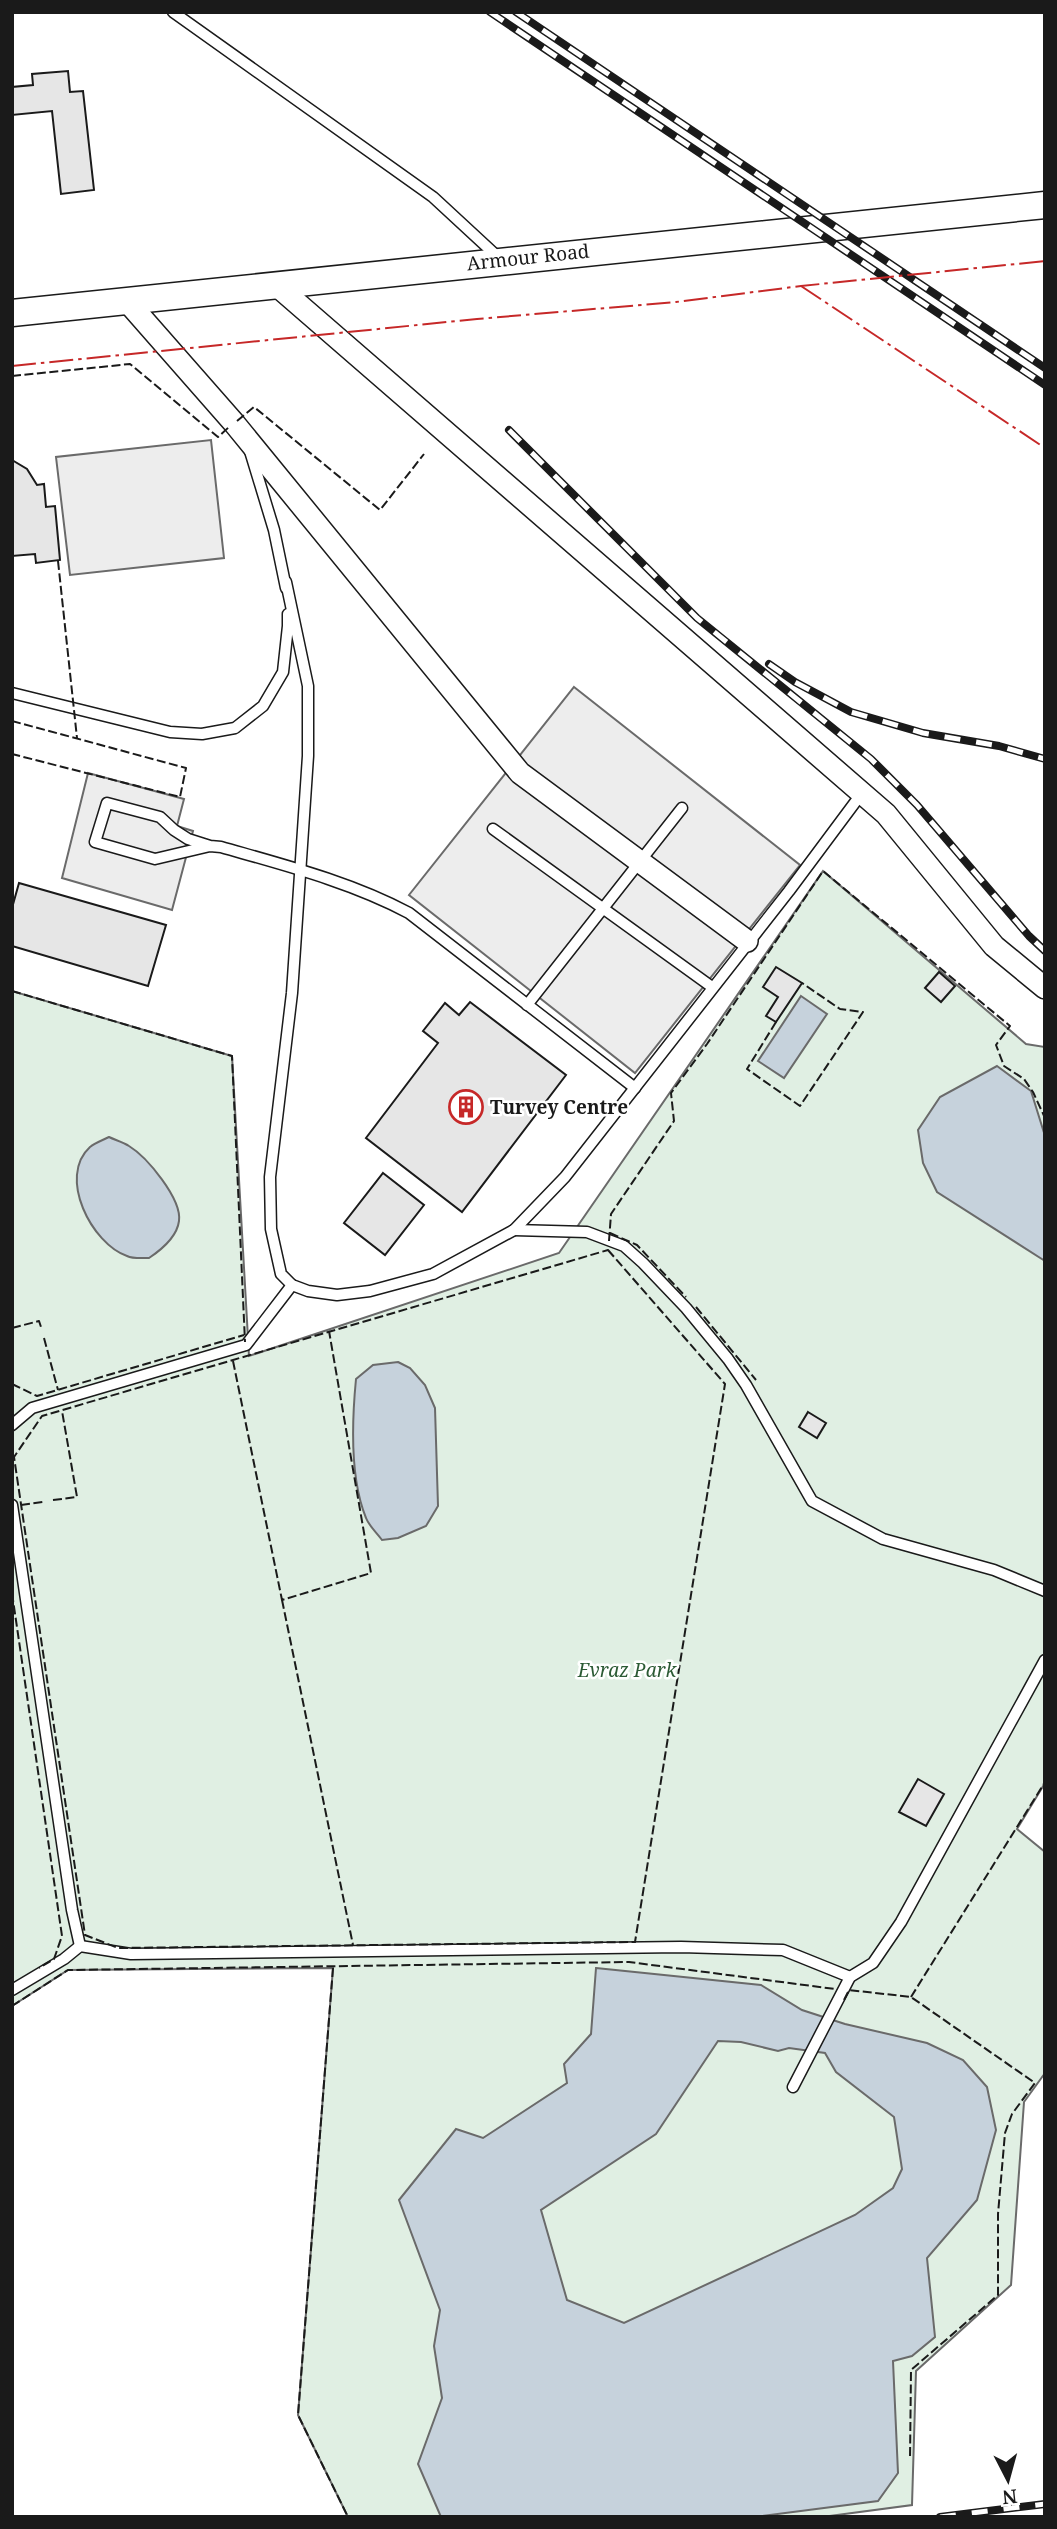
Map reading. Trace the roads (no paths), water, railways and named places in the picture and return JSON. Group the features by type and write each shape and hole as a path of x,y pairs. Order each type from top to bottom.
{"street":[{"name":"Armour Road","path":"12,313 1045,205"},
{"path":"275,284 886,814 994,946 1045,988"},
{"path":"126,300 234,423 520,773 747,942"}],"lane":[{"path":"173,12 433,197 501,260"},
{"path":"248,442 274,530 308,686 308,756 292,993 270,1177 271,1229 281,1274 292,1285 308,1291 337,1295 370,1290 433,1274 514,1230 565,1177 789,891 862,793"},
{"path":"12,693 170,732 202,734 235,728 263,706 283,672 288,626 286,582"},
{"path":"210,846 188,839 160,817 107,803 95,842 155,859 220,846 300,870 385,901 409,913 635,1088"},
{"path":"527,1005 682,808"},
{"path":"493,829 712,987"},
{"path":"514,1230 587,1232 624,1246 643,1263 686,1308 746,1385 812,1501 883,1539 994,1570 1045,1591"},
{"path":"12,1425 32,1408 246,1345 292,1285"},
{"path":"12,1505 72,1910 80,1946"},
{"path":"795,2082 850,1977 873,1963 901,1922 1045,1660"},
{"path":"12,1990 64,1959 80,1946 131,1954 766,1948 794,1953 850,1977"}],"railway":[{"path":"490,12 1045,385"},
{"path":"516,12 1045,368"},
{"path":"509,430 697,618 871,759 917,805 1029,936 1045,951"},
{"path":"769,664 795,682 851,712 923,733 999,746 1045,759"},
{"path":"940,2517 1045,2504"}],"place":[{"name":"Turvey Centre","path":"466,1107"}],"park label":[{"name":"Evraz Park","path":"627,1670"}]}
